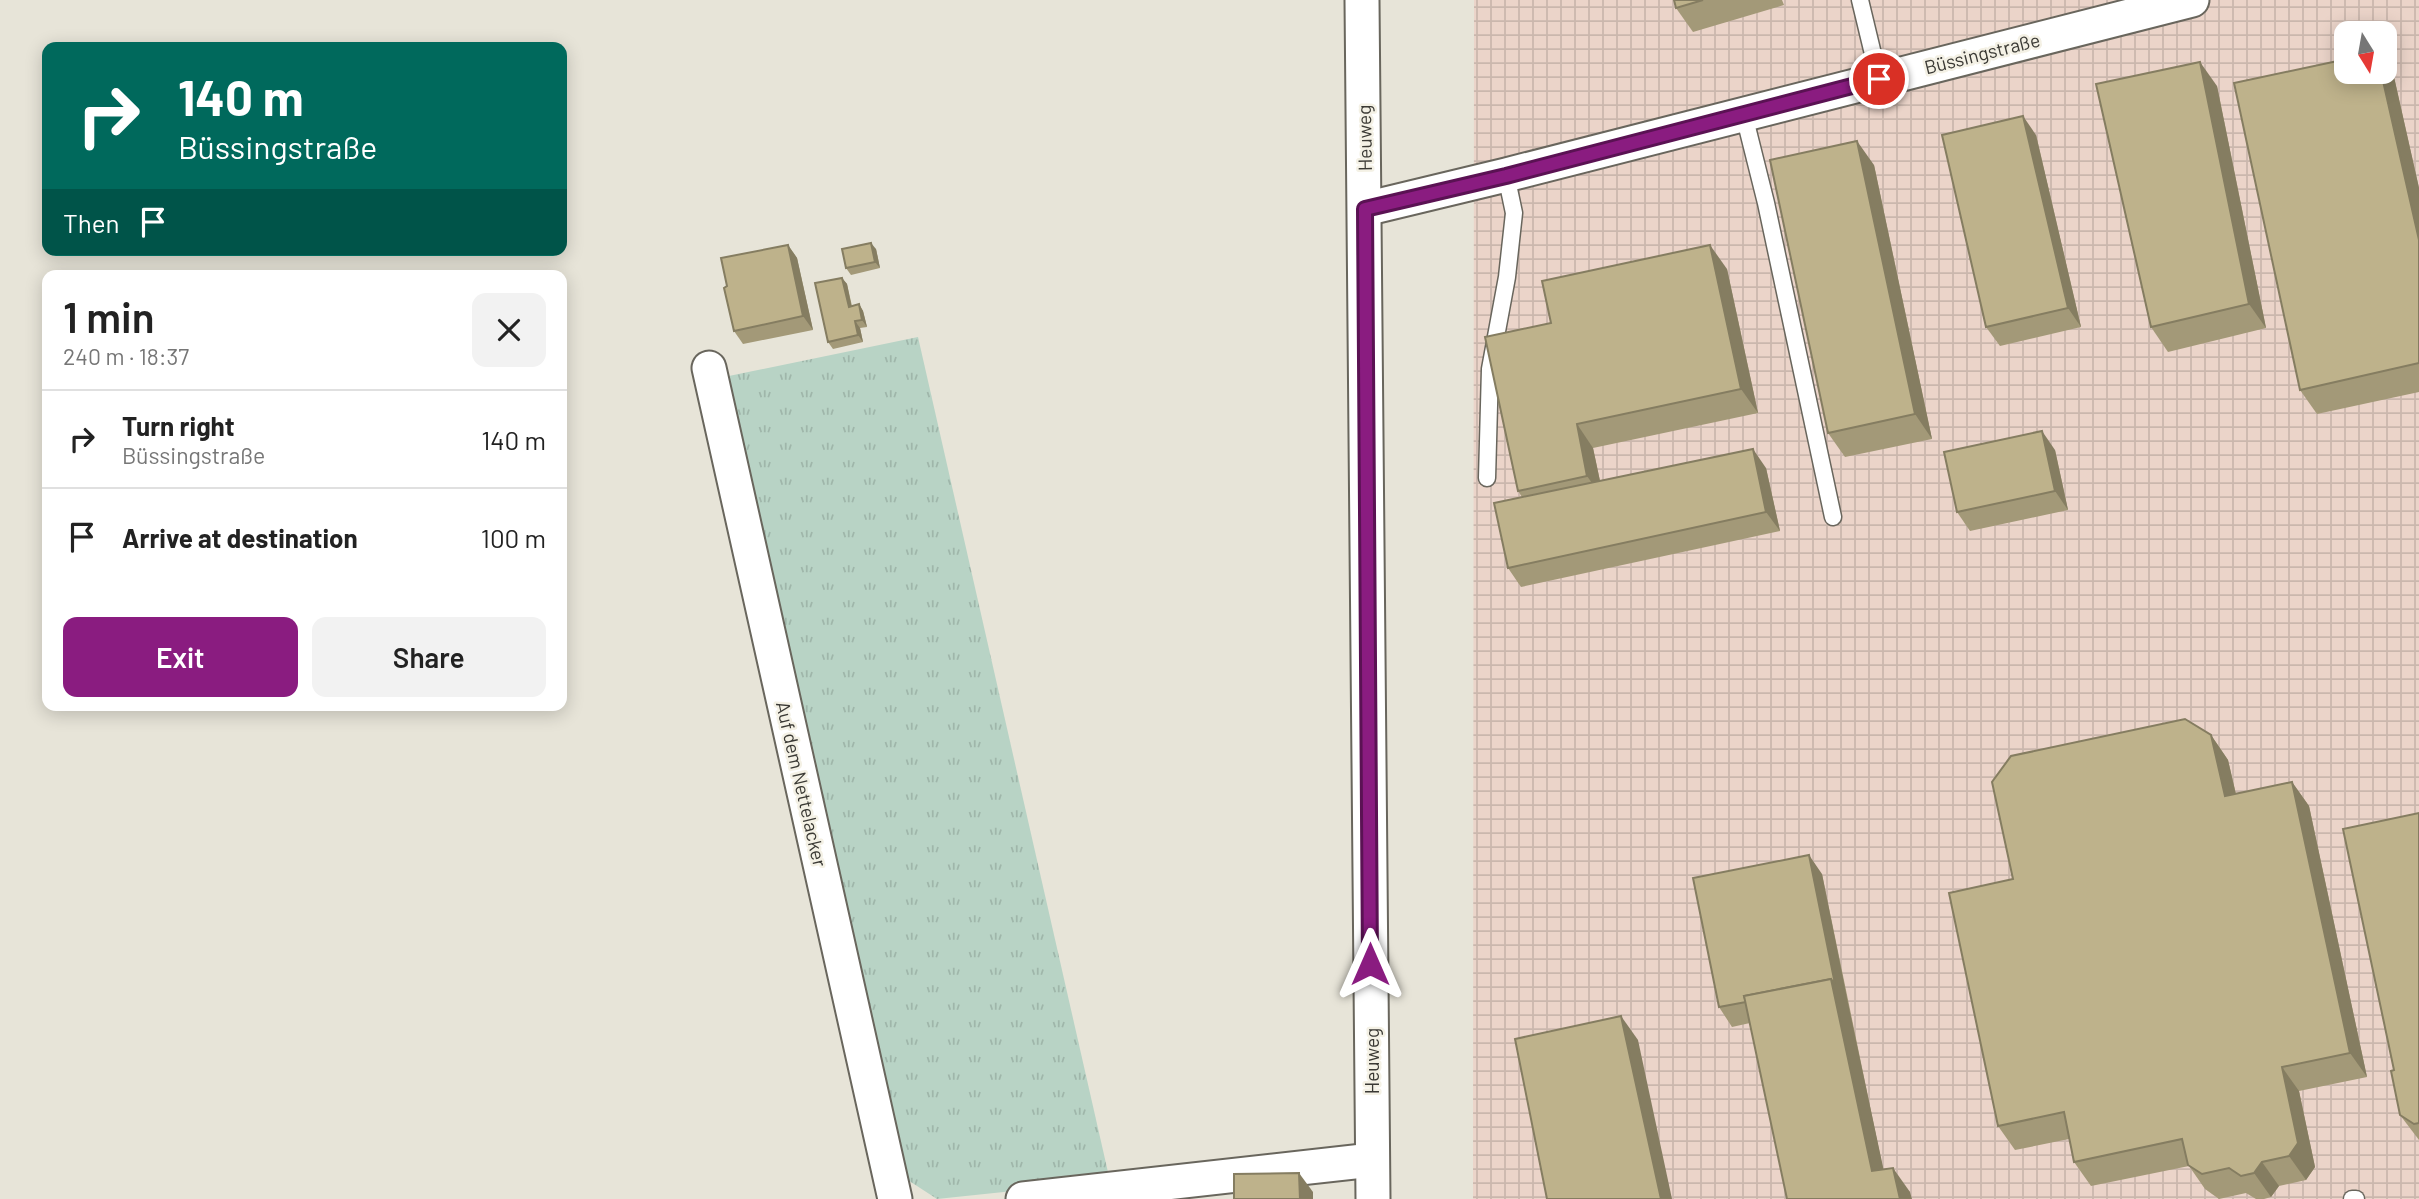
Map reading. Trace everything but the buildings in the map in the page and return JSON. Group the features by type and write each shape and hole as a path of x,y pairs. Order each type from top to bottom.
{"street":[{"name":"Heuweg","path":"1362,0 1373,1199"},
{"name":"Büssingstraße","path":"1365,209 1506,176 2192,0"},
{"name":"Auf dem Nettelacker","path":"709,369 895,1199"},
{"path":"1023,1199 1372,1160"}],"lane":[{"path":"1860,0 1879,79"},
{"path":"1744,115 1766,203 1833,517"},
{"path":"1487,478 1490,369 1507,277 1514,213 1506,176"}],"shaded area":[{"path":"1474,0 2419,0 2419,1199 1473,1199"}],"green space":[{"path":"918,337 1110,1181 937,1199 897,1173 724,377"}],"route":[{"path":"1370,964 1365,209 1506,176 1879,79"}]}
